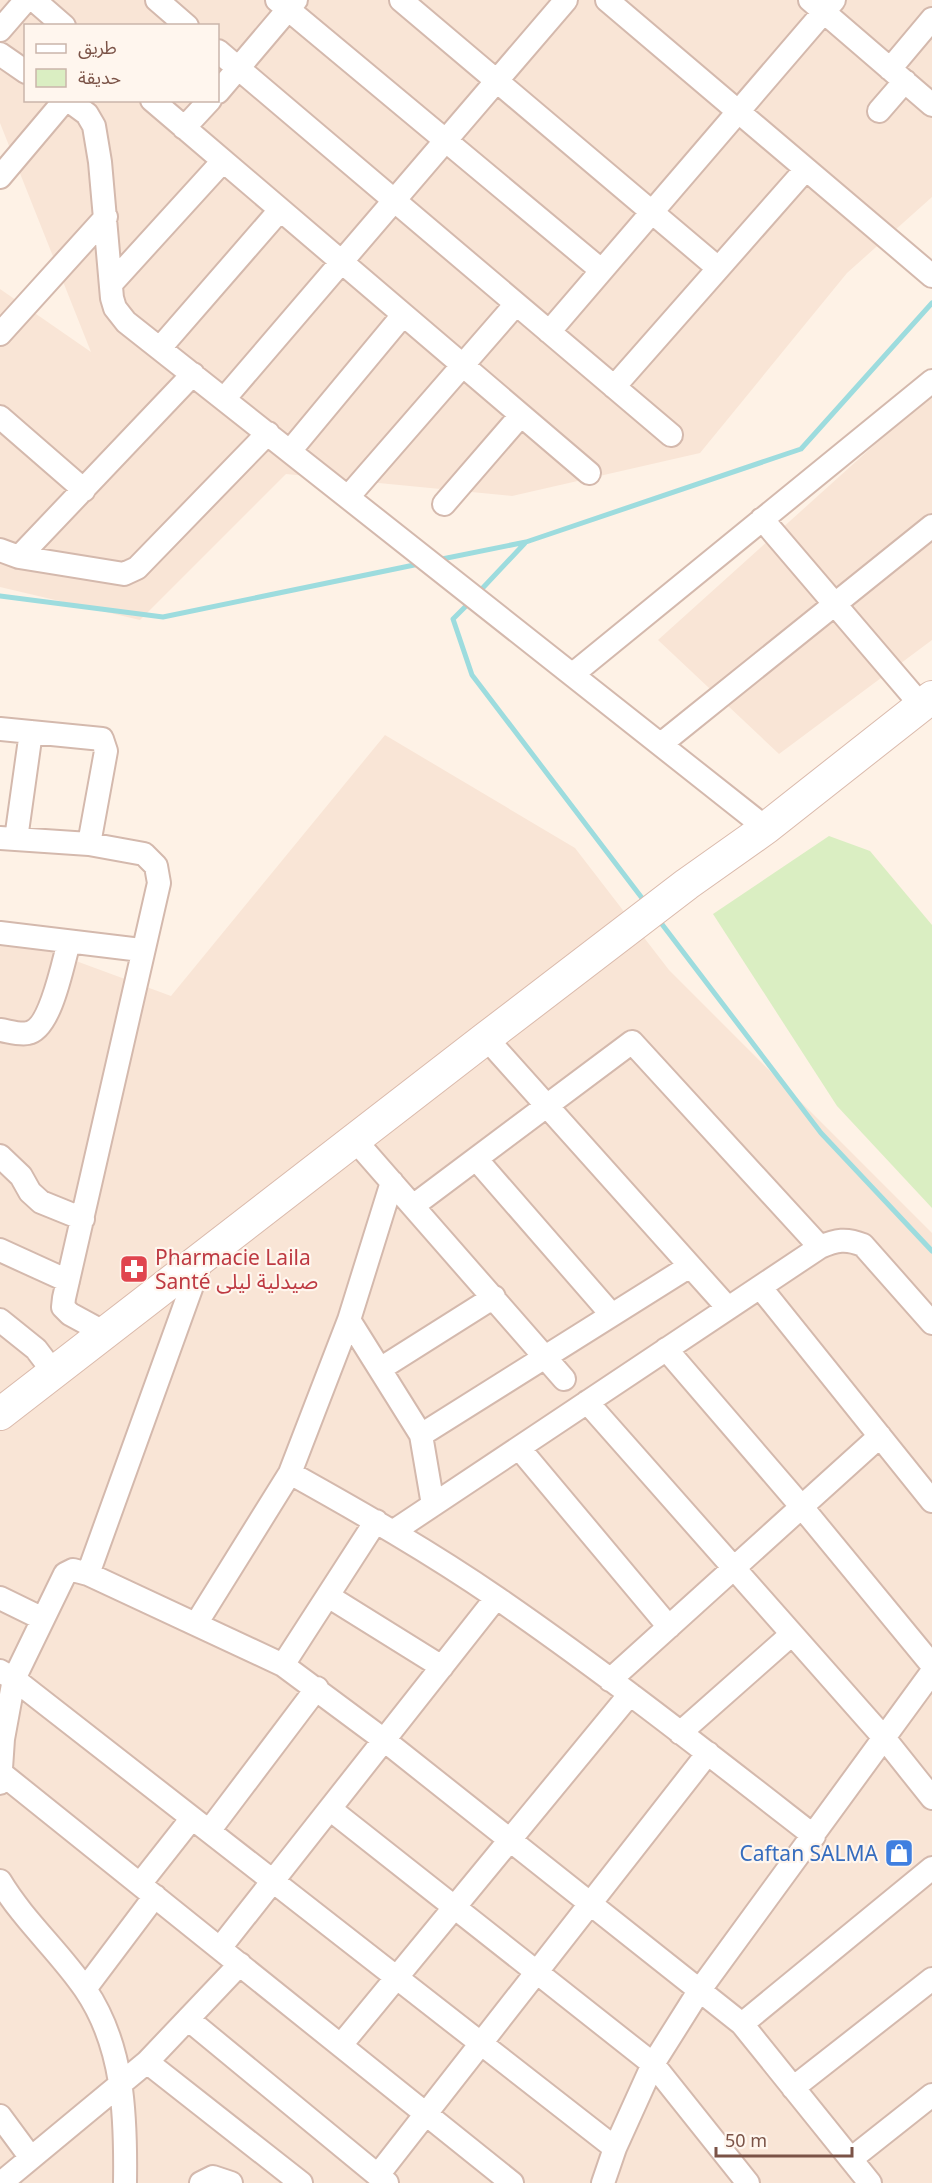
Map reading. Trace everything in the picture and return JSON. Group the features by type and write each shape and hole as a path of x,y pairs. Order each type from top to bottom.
{"street":[{"path":"0,30 26,0"},
{"path":"34,0 62,24"},
{"path":"157,0 185,24"},
{"path":"401,0 718,268"},
{"path":"224,399 566,0"},
{"path":"607,0 806,169 930,270"},
{"path":"219,91 287,3 445,141 601,270"},
{"path":"549,332 738,111 822,4 932,105"},
{"path":"879,111 932,19"},
{"path":"219,52 671,435"},
{"path":"0,54 24,71"},
{"path":"3,168 65,102"},
{"path":"70,102 87,114 94,126 106,217 111,284 115,308 126,322 766,828"},
{"path":"154,102 589,473"},
{"path":"184,128 208,102"},
{"path":"111,284 223,161"},
{"path":"614,387 806,169"},
{"path":"160,348 280,210"},
{"path":"0,334 106,217"},
{"path":"348,498 516,304"},
{"path":"290,451 403,315"},
{"path":"10,554 84,490 193,374"},
{"path":"573,674 932,381"},
{"path":"444,504 521,415"},
{"path":"0,417 84,490"},
{"path":"10,554 124,574 137,568 268,433"},
{"path":"0,1414 55,1374 354,1139 687,884 766,828 926,701 835,604 762,519"},
{"path":"661,744 932,526"},
{"path":"0,729 96,737 106,745 89,844"},
{"path":"31,732 8,838 89,844 144,854 156,867 159,883 141,950 63,1307 70,1314 105,1333"},
{"path":"0,933 141,950"},
{"path":"0,1030 29,1033 39,1027 49,1011 69,942"},
{"path":"486,1038 728,1308"},
{"path":"414,1206 632,1042 820,1246"},
{"path":"354,1139 564,1379"},
{"path":"0,1156 21,1176 30,1192 41,1202 83,1219"},
{"path":"477,1160 612,1315"},
{"path":"196,1624 290,1473 349,1320 392,1182"},
{"path":"284,1665 328,1596 385,1526 433,1505 820,1246 848,1239 863,1245 932,1323"},
{"path":"0,1250 68,1281"},
{"path":"88,1574 202,1258"},
{"path":"421,1435 690,1266"},
{"path":"760,1287 932,1501"},
{"path":"380,1369 494,1297"},
{"path":"0,1320 36,1349 55,1374"},
{"path":"349,1320 421,1435 433,1505"},
{"path":"666,1349 801,1506 932,1665"},
{"path":"586,1402 885,1739 932,1798"},
{"path":"610,1680 880,1436"},
{"path":"519,1448 669,1627"},
{"path":"290,1473 385,1526 496,1598 630,1694 814,1836"},
{"path":"512,2183 147,1890 0,1778 7,1675 43,1619 65,1574 73,1570 88,1574 284,1665 317,1688 742,2024 870,2183"},
{"path":"328,1596 442,1667"},
{"path":"0,1598 43,1619"},
{"path":"220,1948 496,1598"},
{"path":"680,1732 792,1634"},
{"path":"603,2183 615,2148 652,2064 699,1991 932,1672"},
{"path":"7,1675 615,2148"},
{"path":"85,1989 147,1890 200,1824 317,1688"},
{"path":"341,2045 630,1694"},
{"path":"189,2020 383,2179 426,2114 708,1753"},
{"path":"330,1809 652,2064 747,2183"},
{"path":"742,2024 932,1868"},
{"path":"0,1881 6,1903 85,1989 110,2036 120,2082 124,2183"},
{"path":"1,2183 120,2082 147,2062 240,1964"},
{"path":"793,2088 932,1979"},
{"path":"147,2062 301,2183"},
{"path":"851,2159 932,2095"},
{"path":"0,2116 31,2158"},
{"path":"201,2183 213,2177 231,2183"}],"shaded area":[{"path":"0,0 932,0 932,197 847,273 700,453 512,496 286,474 140,620 0,587 0,289 91,352 0,123"},
{"path":"932,393 932,640 779,754 658,640"},
{"path":"385,735 575,848 669,970 932,1233 932,2183 0,2183 0,933 171,996"}],"green space":[{"path":"829,836 870,851 932,925 932,1208 837,1106 713,914"}],"waterway":[{"path":"437,560 526,542 801,449 932,303"},
{"path":"478,593 525,543"},
{"path":"0,596 163,617 419,564"},
{"path":"470,602 453,619 472,675 645,902"},
{"path":"658,919 821,1133 932,1251"}],"place":[{"name":"Pharmacie Laila Santé صيدلية ليلى","path":"134,1269"},
{"name":"Caftan SALMA","path":"899,1853"}]}
